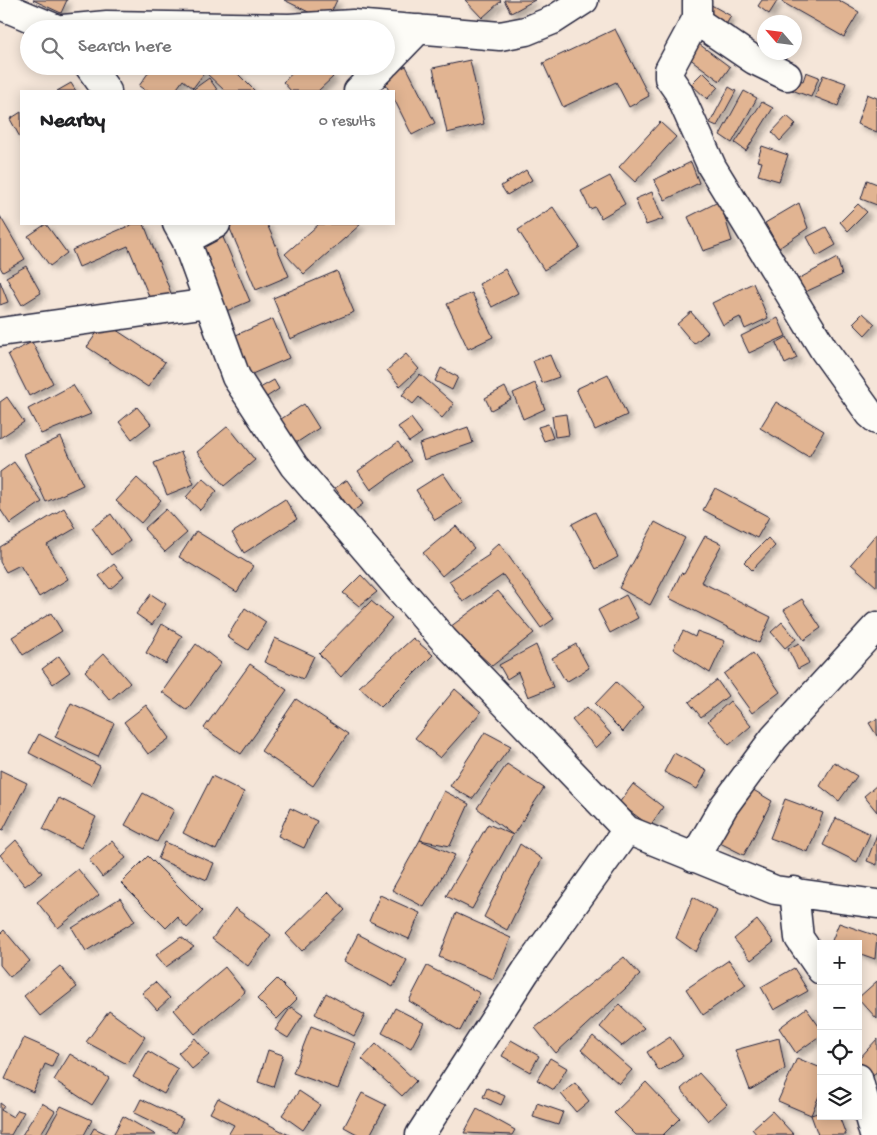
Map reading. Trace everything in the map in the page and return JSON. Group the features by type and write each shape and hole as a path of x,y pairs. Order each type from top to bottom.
{"street":[{"path":"395,27 500,36 526,31 553,20 584,0"},
{"path":"0,5 36,20"},
{"path":"697,9 701,24 754,60 787,76"},
{"path":"697,9 668,70 669,78 678,91 712,167 824,350 870,414 877,420"},
{"path":"395,53 420,29"},
{"path":"95,75 106,90"},
{"path":"359,90 374,75"},
{"path":"212,225 181,232 236,377 294,466 444,640 627,830 775,890 877,904"},
{"path":"0,332 209,303"},
{"path":"694,858 724,806 774,738 877,626"},
{"path":"420,1135 526,971 627,830"},
{"path":"794,892 800,938 817,964"},
{"path":"862,1092 874,1135"}],"building":[{"path":"33,0 67,0 61,13"},
{"path":"284,0 337,0 327,20"},
{"path":"465,0 500,0 501,1 482,18"},
{"path":"504,0 535,0 511,13"},
{"path":"762,0 778,0 769,14 758,6"},
{"path":"783,0 838,0 859,12 844,37 782,2"},
{"path":"706,2 731,16 724,28 700,14"},
{"path":"615,29 649,96 629,107 616,82 563,107 543,63"},
{"path":"699,44 730,67 720,81 689,58"},
{"path":"470,60 484,124 447,133 433,68"},
{"path":"406,66 435,123 412,135 395,101 395,90 389,90 383,78 389,75 395,75 395,72"},
{"path":"703,72 718,87 707,99 691,84"},
{"path":"806,72 819,77 811,97 789,89 792,78 803,81"},
{"path":"147,75 203,75 193,88 183,80 176,90 145,90 139,86"},
{"path":"208,75 239,75 254,90 224,90"},
{"path":"290,75 331,75 333,77 319,90 290,90 283,82"},
{"path":"823,75 846,83 838,106 815,97"},
{"path":"209,78 217,90 192,90"},
{"path":"71,83 75,90 59,90"},
{"path":"729,87 736,91 717,126 710,123"},
{"path":"744,91 757,98 732,143 720,135"},
{"path":"867,94 877,98 877,132 857,124"},
{"path":"762,102 773,108 746,151 735,143"},
{"path":"20,113 20,137 10,119"},
{"path":"787,116 796,124 780,141 772,132"},
{"path":"660,122 676,137 635,182 619,167"},
{"path":"762,146 788,155 779,181 758,175 762,162 757,161"},
{"path":"691,162 699,183 665,200 654,180"},
{"path":"526,170 532,180 507,195 501,186"},
{"path":"610,176 625,204 601,218 595,207 590,209 581,191"},
{"path":"867,180 877,184 877,205 861,199"},
{"path":"652,192 663,219 646,225 635,199"},
{"path":"720,201 732,241 703,251 688,217"},
{"path":"799,203 808,228 779,248 765,223"},
{"path":"858,204 867,212 848,231 840,222"},
{"path":"553,207 580,247 544,270 518,230"},
{"path":"0,216 25,259 3,272 0,267"},
{"path":"47,225 67,253 50,266 28,236"},
{"path":"131,225 144,225 171,293 151,301 128,246 79,267 72,250"},
{"path":"228,225 267,225 289,276 256,290"},
{"path":"318,225 360,225 304,274 285,254"},
{"path":"826,227 836,245 817,256 807,237"},
{"path":"219,228 250,301 224,312 194,239"},
{"path":"837,258 842,275 803,293 798,279"},
{"path":"26,266 41,293 22,305 6,277"},
{"path":"505,269 518,293 492,307 479,284"},
{"path":"337,271 354,312 290,339 273,298"},
{"path":"0,281 8,302 0,305"},
{"path":"753,283 768,318 745,329 740,317 723,325 712,303"},
{"path":"472,293 493,337 468,349 447,304"},
{"path":"691,312 708,332 694,344 677,324"},
{"path":"863,313 875,324 865,335 853,323"},
{"path":"778,318 786,336 749,353 741,336"},
{"path":"273,319 289,358 245,377 229,338"},
{"path":"104,322 165,362 148,387 87,347"},
{"path":"787,337 797,358 785,364 776,343"},
{"path":"32,342 53,383 29,396 8,354"},
{"path":"406,354 419,369 400,386 387,370"},
{"path":"550,355 559,377 542,383 533,361"},
{"path":"441,368 458,377 452,390 435,381"},
{"path":"420,374 454,404 442,418 419,397 413,404 402,395"},
{"path":"608,374 627,415 595,430 576,389"},
{"path":"274,380 279,389 265,398 260,388"},
{"path":"535,383 545,409 523,419 513,393"},
{"path":"73,385 91,414 41,434 28,409"},
{"path":"505,387 511,399 491,410 485,398"},
{"path":"7,397 24,422 0,438 0,402"},
{"path":"776,402 824,431 809,457 760,428"},
{"path":"304,404 319,428 293,445 278,421"},
{"path":"137,407 151,424 132,439 119,422"},
{"path":"566,414 569,435 555,437 552,416"},
{"path":"411,418 422,433 409,442 398,427"},
{"path":"548,424 553,438 544,441 538,427"},
{"path":"228,426 255,460 224,486 197,452"},
{"path":"468,427 473,443 424,460 419,444"},
{"path":"61,437 83,485 46,502 24,454"},
{"path":"398,442 411,461 371,490 358,471"},
{"path":"181,452 194,484 167,495 154,463"},
{"path":"14,462 42,502 10,524 0,509 0,472"},
{"path":"443,473 463,503 435,520 416,490"},
{"path":"137,478 161,500 141,523 116,501"},
{"path":"203,478 217,491 200,510 186,497"},
{"path":"347,480 363,504 352,512 335,488"},
{"path":"715,488 769,517 757,538 703,510"},
{"path":"285,499 297,519 244,553 232,533"},
{"path":"64,508 76,528 47,545 68,579 39,597 20,565 6,572 0,562 0,547"},
{"path":"166,509 187,533 165,552 144,529"},
{"path":"595,512 618,557 596,569 572,524"},
{"path":"111,514 130,541 111,555 92,528"},
{"path":"655,522 685,538 650,605 619,588"},
{"path":"456,526 474,548 442,576 423,553"},
{"path":"196,531 253,566 237,592 179,557"},
{"path":"877,533 877,587 851,564"},
{"path":"705,536 722,544 701,582 771,617 759,643 669,598 681,573 684,574"},
{"path":"768,538 775,546 752,570 744,562"},
{"path":"499,543 554,619 541,628 503,575 463,602 449,581 489,555 488,553"},
{"path":"114,564 124,577 110,589 99,576"},
{"path":"361,575 377,592 359,606 343,593"},
{"path":"498,591 534,633 492,666 450,627"},
{"path":"151,594 166,604 152,625 136,614"},
{"path":"626,595 638,618 610,633 598,610"},
{"path":"802,599 821,628 804,640 784,610"},
{"path":"371,601 392,618 341,677 319,654"},
{"path":"245,608 266,622 248,650 227,637"},
{"path":"51,613 62,631 23,655 12,637"},
{"path":"782,622 796,639 785,648 771,632"},
{"path":"162,624 182,636 166,664 146,653"},
{"path":"683,631 695,637 697,631 725,641 710,673 673,649"},
{"path":"275,638 314,656 303,679 264,662"},
{"path":"413,638 433,655 381,707 359,687"},
{"path":"799,643 809,663 798,669 788,649"},
{"path":"196,644 221,663 187,710 162,692"},
{"path":"576,644 589,668 566,682 552,658"},
{"path":"536,645 553,687 528,697 518,672 507,679 499,665"},
{"path":"104,653 130,683 110,700 85,671"},
{"path":"753,653 780,692 752,713 724,674"},
{"path":"59,656 70,672 53,684 42,669"},
{"path":"250,664 287,690 241,754 204,728"},
{"path":"717,680 728,696 701,717 689,702"},
{"path":"616,682 643,707 623,732 595,704"},
{"path":"455,689 481,712 440,758 415,738"},
{"path":"296,699 348,734 313,786 261,751"},
{"path":"730,701 751,726 729,745 708,721"},
{"path":"71,703 114,723 98,757 55,737"},
{"path":"146,705 170,738 148,754 124,722"},
{"path":"587,707 611,734 596,748 572,720"},
{"path":"877,719 877,736 869,723"},
{"path":"485,732 511,746 472,799 450,786"},
{"path":"39,734 100,766 91,785 29,753"},
{"path":"674,753 707,771 697,789 664,772"},
{"path":"834,762 857,776 839,801 820,786"},
{"path":"507,764 544,788 513,835 477,808"},
{"path":"0,770 27,783 3,830 0,829"},
{"path":"212,776 244,792 216,850 183,833"},
{"path":"633,784 663,807 650,826 619,803"},
{"path":"877,785 877,812 864,796"},
{"path":"750,788 772,801 744,855 716,841"},
{"path":"444,791 469,804 450,846 420,840"},
{"path":"143,793 174,810 157,842 125,825"},
{"path":"59,798 96,817 81,848 43,829"},
{"path":"785,799 823,813 808,852 770,838"},
{"path":"290,808 317,821 304,848 278,836"},
{"path":"836,818 870,834 857,862 823,845"},
{"path":"488,824 513,835 472,909 446,896"},
{"path":"877,834 877,865 867,861"},
{"path":"16,840 42,873 25,886 0,855"},
{"path":"420,840 455,855 424,907 392,890"},
{"path":"112,841 126,858 102,877 89,860"},
{"path":"165,842 214,863 207,880 158,859"},
{"path":"520,844 542,859 507,930 484,917"},
{"path":"148,856 203,911 187,928 177,917 166,928 121,883"},
{"path":"78,869 99,895 58,928 37,902"},
{"path":"329,892 345,910 302,951 286,934"},
{"path":"380,895 420,913 409,939 369,921"},
{"path":"693,897 717,911 696,952 676,938"},
{"path":"120,898 135,921 86,951 72,928"},
{"path":"235,908 271,935 248,966 212,939"},
{"path":"456,913 511,938 493,979 439,957"},
{"path":"757,920 774,942 751,960 734,939"},
{"path":"839,923 877,936 875,959 862,954 862,940 832,940"},
{"path":"4,930 30,961 10,977 0,965 0,934"},
{"path":"358,934 407,960 393,987 344,961"},
{"path":"181,937 194,947 166,967 156,955"},
{"path":"624,957 640,975 556,1053 535,1028"},
{"path":"729,960 746,985 703,1015 686,989"},
{"path":"60,966 77,987 40,1016 24,996"},
{"path":"427,966 480,993 460,1031 409,1001"},
{"path":"225,967 245,992 195,1034 174,1010"},
{"path":"794,968 808,991 774,1010 761,987"},
{"path":"277,979 297,999 277,1019 257,999"},
{"path":"877,981 877,1019 862,1002 862,994"},
{"path":"155,982 170,998 157,1010 142,993"},
{"path":"326,993 365,1015 354,1036 315,1014"},
{"path":"619,1004 644,1028 622,1046 600,1027"},
{"path":"291,1007 303,1015 288,1038 275,1030"},
{"path":"395,1008 424,1023 411,1048 382,1033"},
{"path":"806,1008 817,1023 817,1038 796,1053 779,1028"},
{"path":"109,1011 145,1037 127,1064 86,1042"},
{"path":"311,1026 355,1043 338,1089 293,1073"},
{"path":"593,1036 632,1070 619,1084 581,1050"},
{"path":"670,1037 683,1056 659,1071 647,1052"},
{"path":"24,1038 58,1053 52,1067 45,1064 33,1092 5,1079"},
{"path":"195,1038 209,1055 192,1069 178,1053"},
{"path":"779,1038 785,1069 750,1090 735,1050"},
{"path":"877,1039 877,1071 873,1076 862,1066 862,1056"},
{"path":"511,1040 539,1056 530,1072 502,1056"},
{"path":"376,1044 416,1081 402,1096 362,1059"},
{"path":"268,1050 283,1055 273,1087 258,1082"},
{"path":"148,1051 178,1069 164,1094 133,1077"},
{"path":"70,1054 109,1078 92,1105 54,1080"},
{"path":"550,1058 567,1068 554,1090 537,1080"},
{"path":"797,1058 817,1066 817,1101 811,1115 778,1101"},
{"path":"699,1073 727,1104 708,1121 681,1089"},
{"path":"646,1082 680,1118 663,1135 636,1135 614,1113"},
{"path":"575,1083 589,1101 576,1112 561,1094"},
{"path":"487,1088 505,1096 501,1105 483,1097"},
{"path":"299,1091 320,1105 303,1130 282,1115"},
{"path":"362,1093 386,1105 370,1135 359,1135 344,1127"},
{"path":"218,1098 289,1135 228,1135 234,1125 210,1113"},
{"path":"141,1099 183,1119 176,1133 134,1113"},
{"path":"0,1103 4,1106 1,1110 13,1117 18,1110 24,1112 11,1135 0,1135"},
{"path":"42,1103 55,1111 40,1135 22,1135"},
{"path":"537,1103 563,1112 558,1125 533,1117"},
{"path":"61,1106 92,1120 84,1135 45,1135"},
{"path":"477,1109 515,1130 512,1135 464,1133"},
{"path":"772,1111 794,1135 757,1135 752,1129"},
{"path":"817,1113 817,1120 840,1120 846,1135 818,1135 811,1115"},
{"path":"123,1116 156,1135 113,1135"},
{"path":"94,1128 107,1134 107,1135 90,1135"}]}
